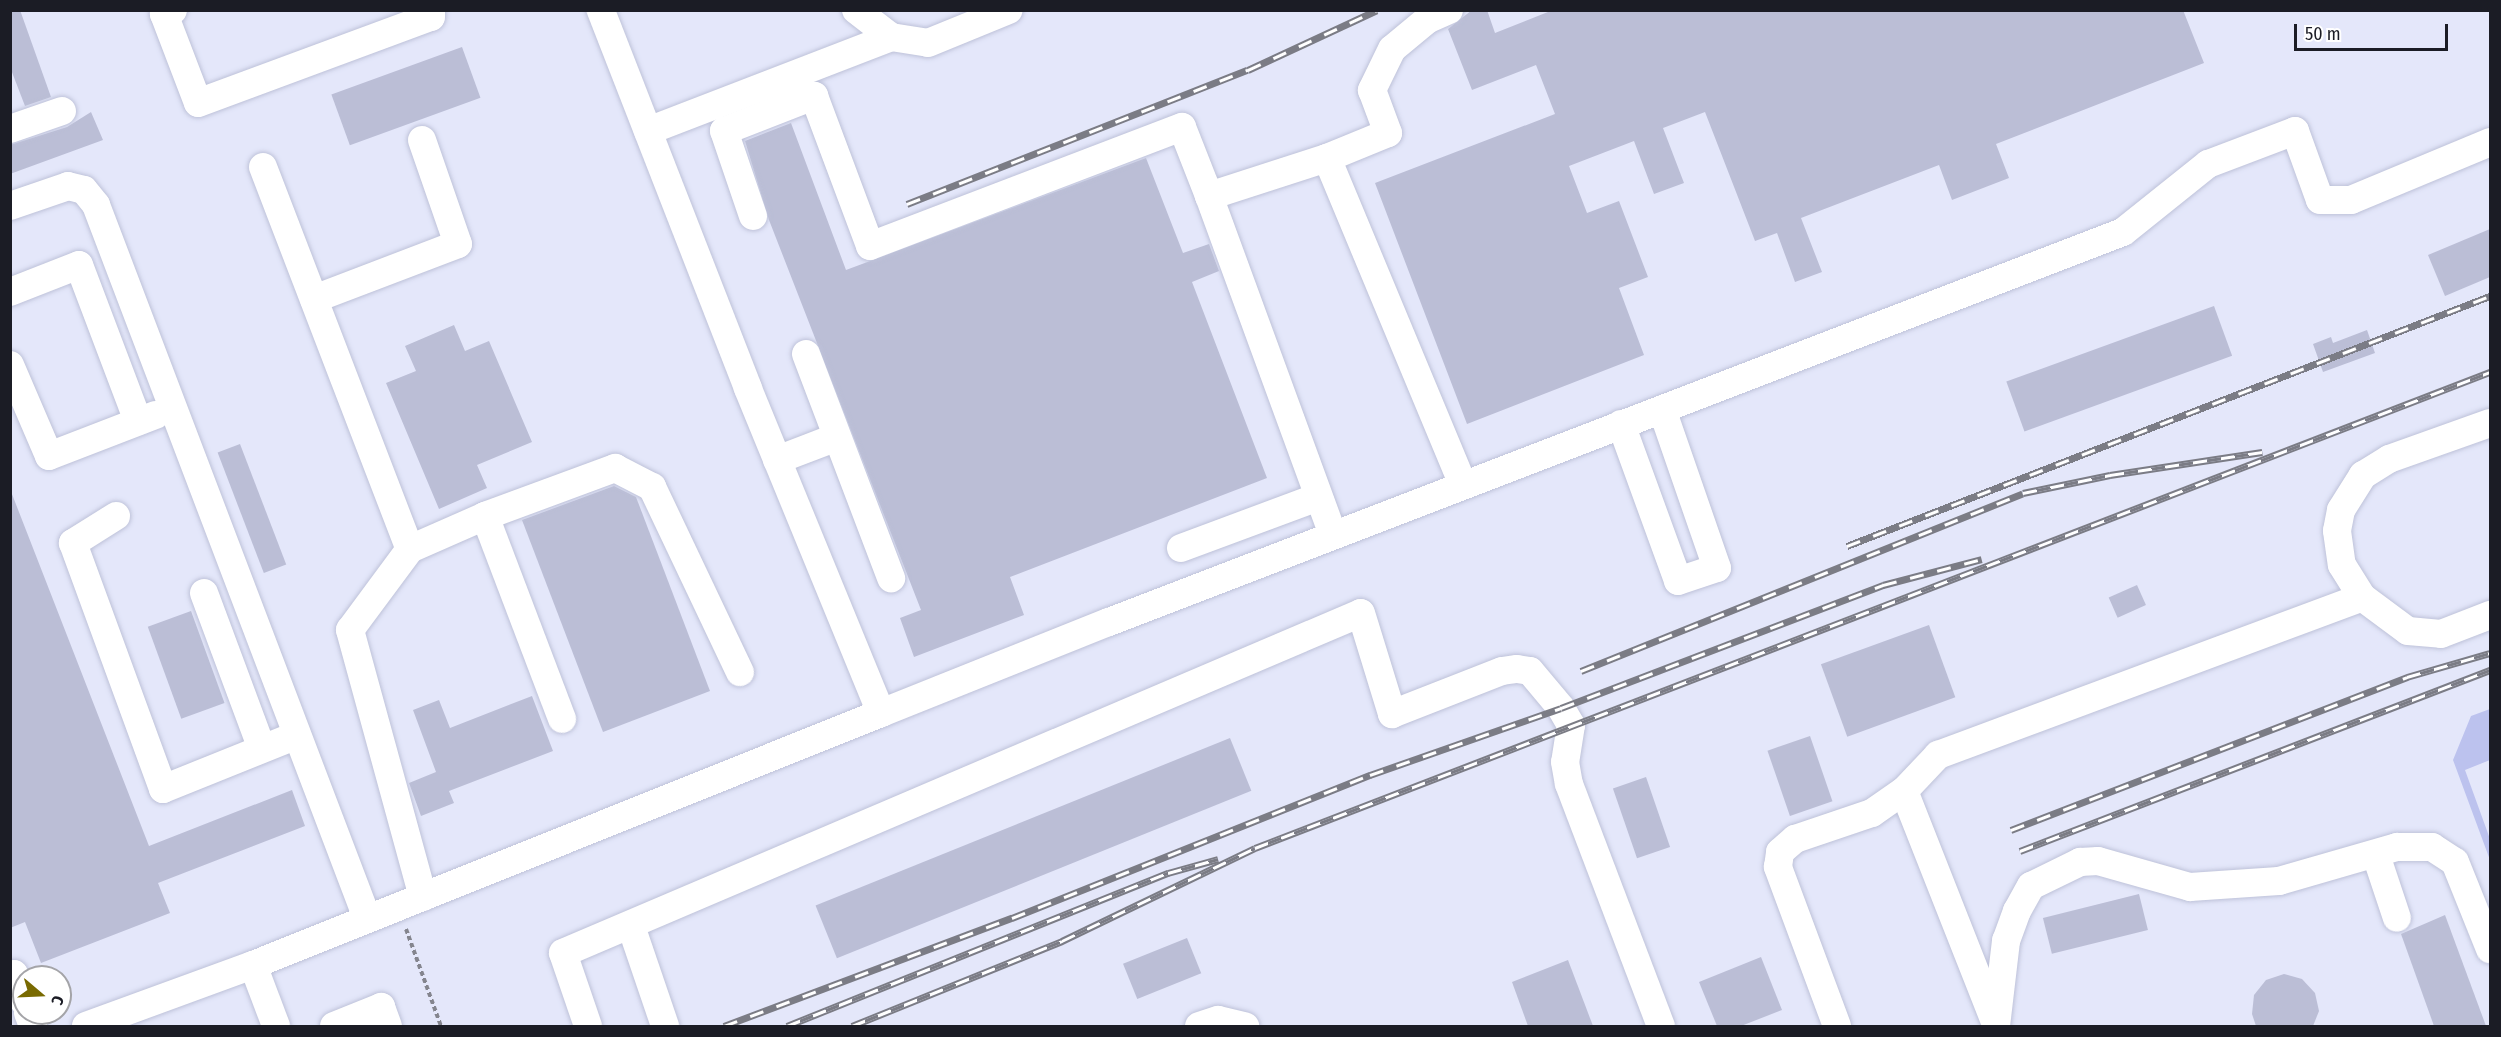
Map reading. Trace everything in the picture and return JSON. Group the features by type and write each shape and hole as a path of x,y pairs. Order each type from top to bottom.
{"lane":[{"path":"166,12 198,103 430,17 431,10"},
{"path":"602,10 777,460 881,713"},
{"path":"855,10 891,37"},
{"path":"648,131 891,37 928,42 1009,10"},
{"path":"1209,196 1327,158 1388,133 1372,90 1392,49 1427,20 1449,10"},
{"path":"753,216 724,131 814,96 870,246 1182,127 1333,535"},
{"path":"10,129 62,111"},
{"path":"86,1026 253,965 881,713 1333,535 2123,232 2208,164 2295,132 2320,200 2351,200 2490,142"},
{"path":"314,300 458,244 422,140"},
{"path":"1327,158 1463,485"},
{"path":"263,167 410,549"},
{"path":"10,206 68,186 84,190 96,205 367,918"},
{"path":"10,292 79,265 138,421"},
{"path":"806,354 891,578"},
{"path":"10,365 49,456 174,408"},
{"path":"1621,424 1678,581 1717,568 1662,409"},
{"path":"2490,423 2389,459 2363,475 2350,491 2341,510 2338,548 2342,565 2362,597 2389,620 2424,635 2441,634 2490,615"},
{"path":"777,460 837,437"},
{"path":"423,897 350,630 410,549 485,516 615,468 652,487 740,672"},
{"path":"1181,548 1318,497"},
{"path":"116,516 73,543 163,789 297,735"},
{"path":"485,516 562,719"},
{"path":"204,593 262,749"},
{"path":"1837,1026 1778,867 1780,852 1795,839 1872,813 1904,790 1938,755 2362,597"},
{"path":"588,1026 563,952 631,926 1361,613 1392,714 1502,671 1517,669 1530,671 1561,708 1571,725 1565,762 1569,784 1660,1026"},
{"path":"1904,790 1996,1026"},
{"path":"1996,1026 2006,941 2017,911 2031,886 2080,862 2098,861 2165,883 2224,885 2279,881 2417,844 2445,852 2455,862 2490,949"},
{"path":"2376,855 2397,918"},
{"path":"631,926 664,1026"},
{"path":"253,965 276,1026"},
{"path":"334,1026 381,1007 388,1026"},
{"path":"1199,1026 1218,1020 1245,1026"}],"path":[{"path":"403,922 441,1026"}],"shaded area":[{"path":"10,11 2490,11 2490,1026 11,1026"},
{"path":"2490,709 2490,760 2465,770 2490,839 2490,860 2453,760 2471,716"}],"building":[{"path":"10,10 20,10 51,97 25,106 10,67"},
{"path":"1472,10 1487,10 1495,33 1553,10 2183,10 2204,63 1996,144 2009,178 1952,200 1939,165 1801,218 1822,272 1795,282 1777,233 1755,241 1705,112 1663,128 1684,183 1654,194 1634,141 1569,166 1587,213 1619,201 1648,277 1619,288 1644,355 1467,424 1375,183 1555,114 1536,65 1472,90 1448,29"},
{"path":"462,47 480,98 350,145 331,95"},
{"path":"91,112 103,140 10,174 10,145 67,127"},
{"path":"791,123 846,270 1146,158 1183,253 1209,244 1219,271 1192,282 1267,478 1010,577 1024,615 914,657 900,618 921,610 769,220 745,141"},
{"path":"2490,229 2490,277 2445,296 2428,255"},
{"path":"2214,306 2232,356 2024,431 2006,382"},
{"path":"454,325 465,351 489,341 532,442 477,465 487,488 439,509 386,383 416,371 405,346"},
{"path":"2367,330 2375,353 2323,372 2313,344 2331,337 2333,343"},
{"path":"240,444 286,564 264,573 218,453"},
{"path":"614,486 636,497 710,691 603,732 522,520"},
{"path":"10,489 149,846 292,790 305,826 158,883 170,913 41,963 25,922 10,928"},
{"path":"2137,585 2146,605 2118,618 2109,598"},
{"path":"191,611 225,703 181,719 148,627"},
{"path":"1929,625 1955,697 1847,737 1821,664"},
{"path":"532,696 553,751 449,791 454,803 421,816 409,783 436,772 413,710 439,700 450,728"},
{"path":"1810,736 1832,801 1790,816 1767,751"},
{"path":"1230,738 1251,791 837,958 816,905"},
{"path":"1646,777 1670,847 1637,858 1613,788"},
{"path":"2139,894 2148,930 2052,954 2043,918"},
{"path":"2445,915 2486,1026 2434,1026 2401,934"},
{"path":"1187,938 1201,973 1137,999 1123,964"},
{"path":"1761,957 1782,1010 1741,1026 1717,1026 1699,982"},
{"path":"1568,960 1593,1026 1528,1026 1512,982"},
{"path":"2284,974 2302,979 2315,993 2319,1011 2313,1026 2256,1026 2252,1014 2254,995 2266,980"}],"railway":[{"path":"907,204 1248,70 1377,10"},
{"path":"1847,546 2490,296"},
{"path":"852,1026 1062,941 1255,848 2490,372"},
{"path":"1581,671 2023,493 2110,475 2262,452"},
{"path":"724,1026 1012,918 1370,775 1561,708 1883,585 1982,559"},
{"path":"2011,830 2407,677 2490,653"},
{"path":"2020,851 2490,670"},
{"path":"787,1026 1168,873 1218,859"}]}
